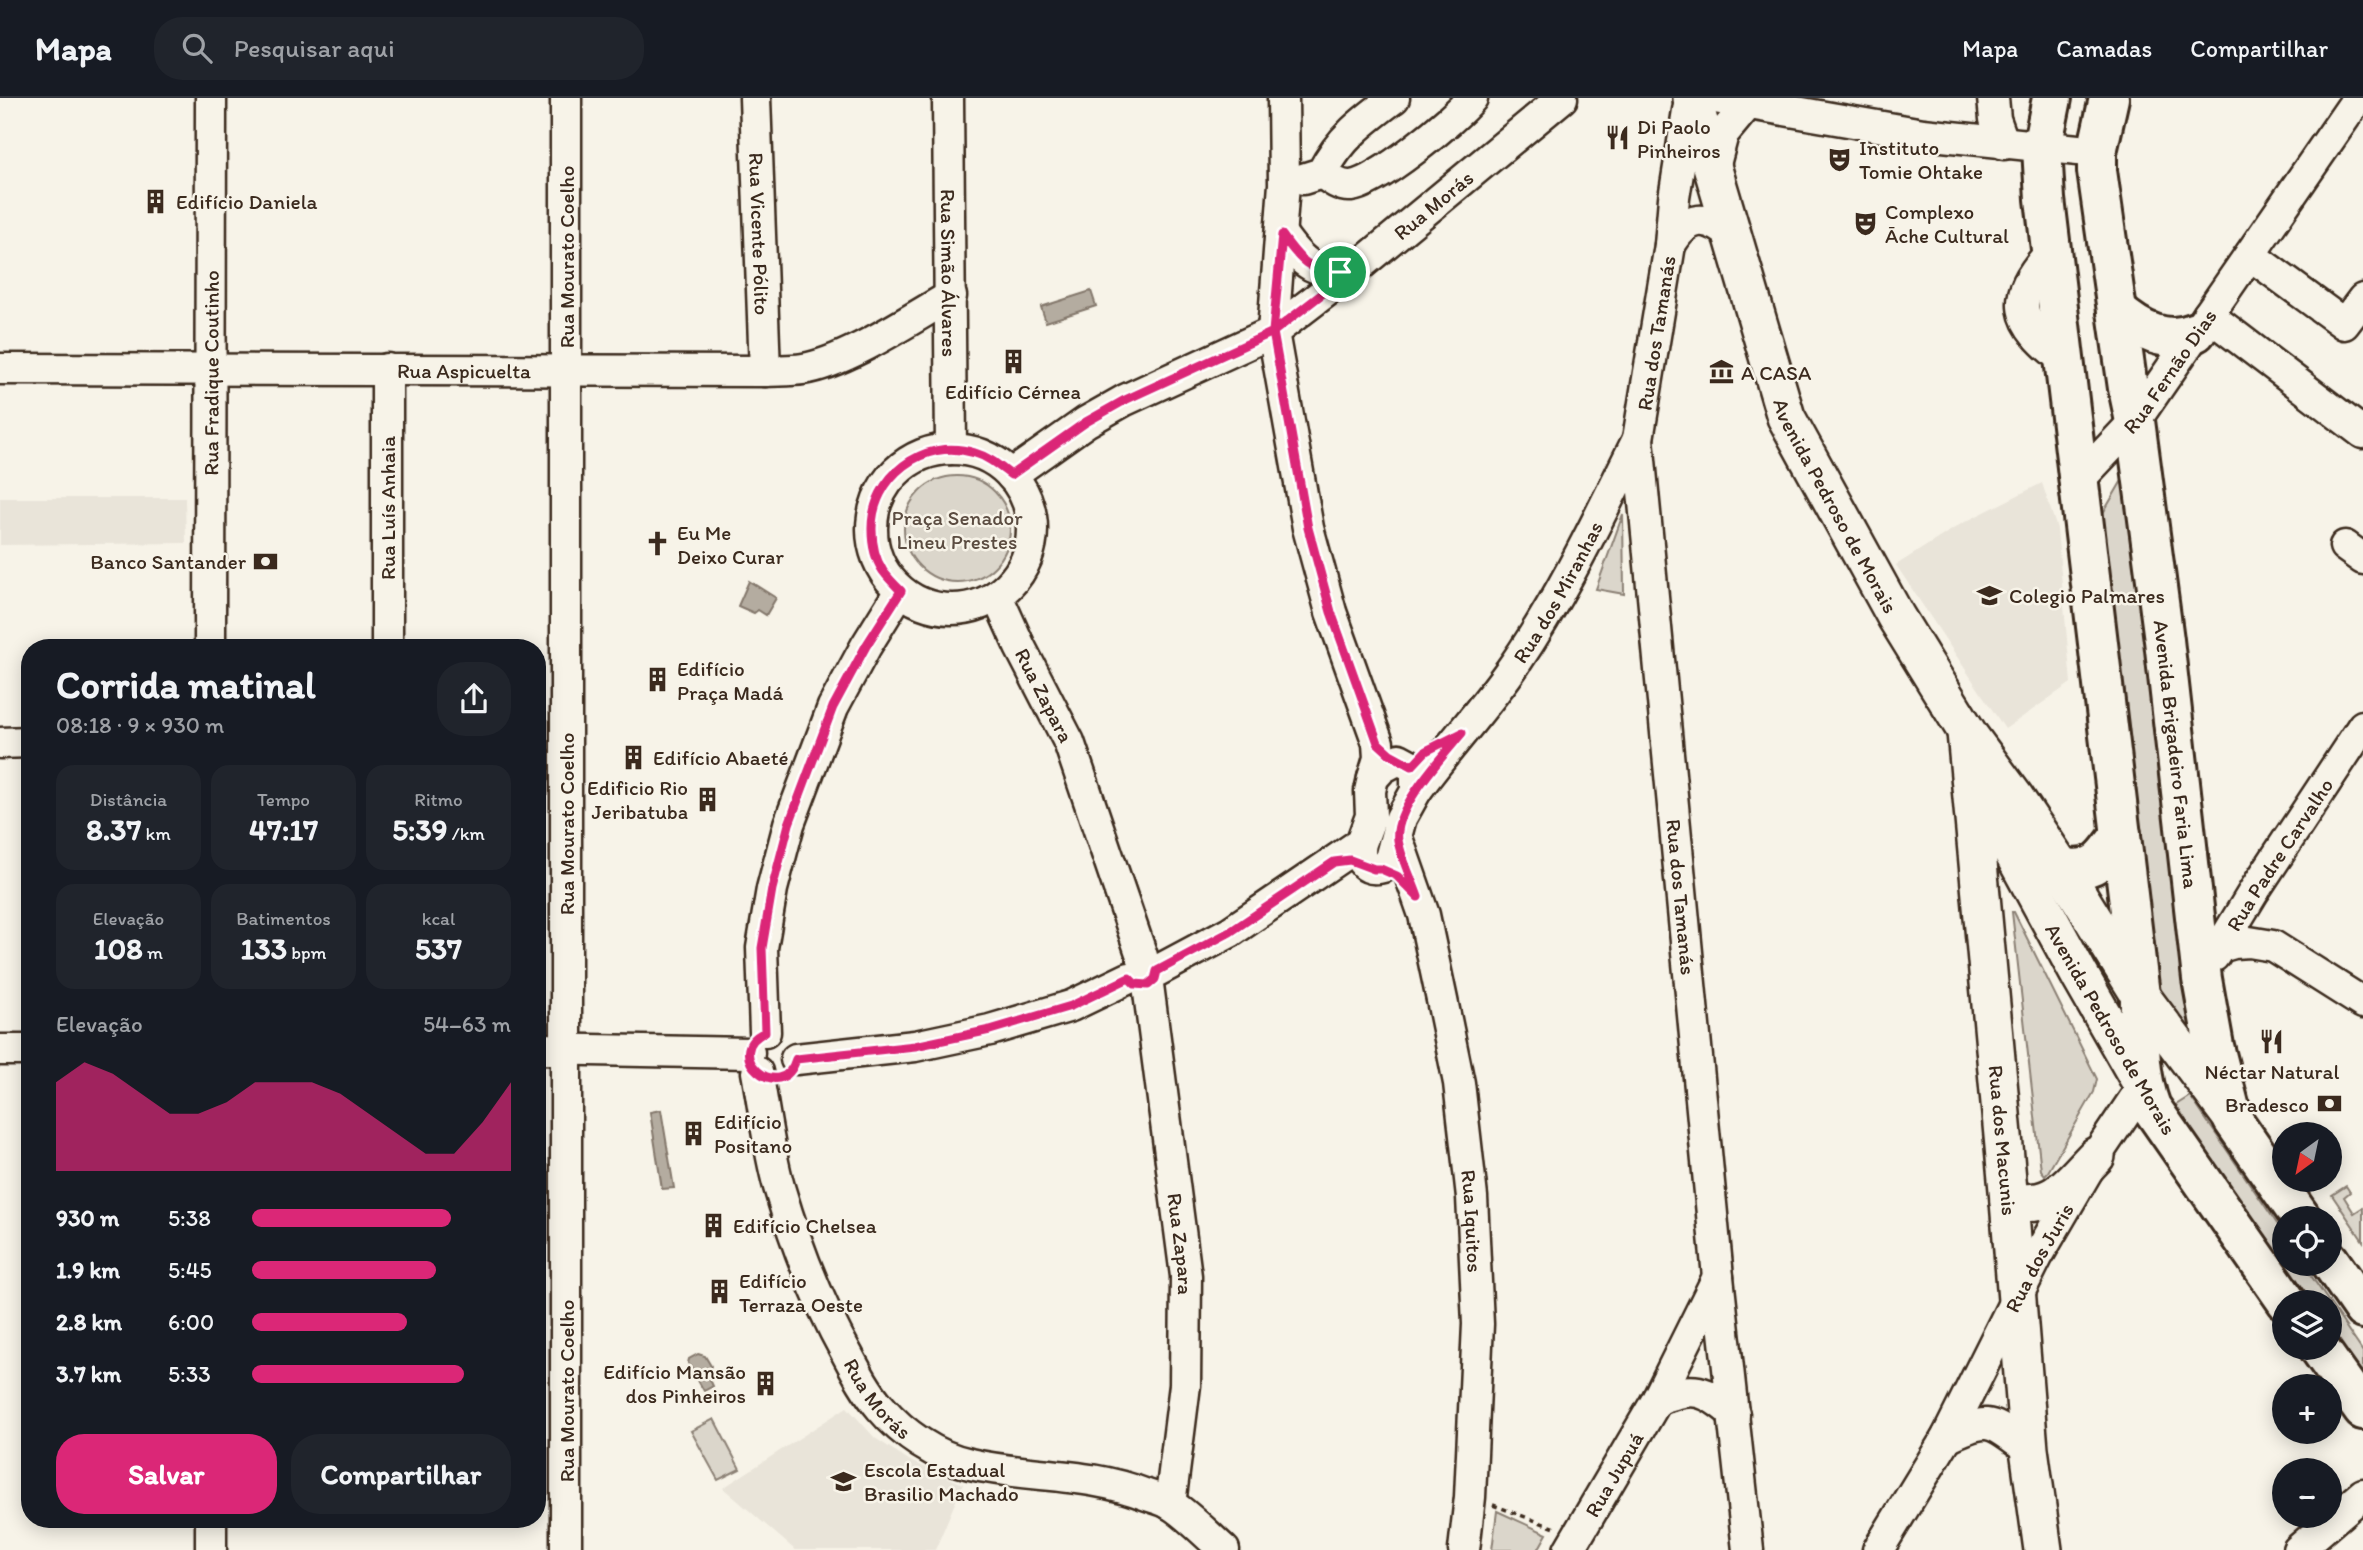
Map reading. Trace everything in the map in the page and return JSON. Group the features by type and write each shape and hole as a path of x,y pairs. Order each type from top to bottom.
{"highway":[{"path":"2052,98 2042,148 2051,252 2140,995 2140,1063 2143,1086"},
{"name":"Avenida Brigadeiro Faria Lima","path":"2109,98 2097,171 2211,963 2214,1046 2233,1119"},
{"path":"2117,311 2147,332 2161,337 2184,338 2202,324"},
{"path":"2061,867 2079,869 2099,862 2121,834"},
{"name":"Avenida Pedroso de Morais","path":"2143,1086 2151,1107 2279,1290"},
{"name":"Avenida Pedroso de Morais","path":"2233,1119 2293,1206"},
{"path":"2341,1276 2363,1309"},
{"path":"2328,1360 2363,1410"}],"main road":[{"name":"Avenida Pedroso de Morais","path":"1691,98 1786,417 1896,617 1968,734 2061,867 2140,995 2233,1119"},
{"name":"Avenida Pedroso de Morais","path":"1968,734 2004,836 2143,1086"},
{"name":"Rua dos Macunis","path":"1968,734 2009,1201 2015,1297 2017,1431 2043,1550"},
{"path":"2009,1201 2033,1204 2052,1198 2096,1156"}],"street":[{"name":"Rua Fradique Coutinho","path":"210,639 211,98"},
{"name":"Rua Mourato Coelho","path":"566,98 566,370 552,1049 566,1550"},
{"name":"Rua Vicente Pólito","path":"755,98 765,371"},
{"name":"Rua Simão Álvares","path":"948,98 951,449"},
{"path":"1283,98 1282,235 1273,332 1308,528 1331,612 1401,765"},
{"path":"1284,184 1322,173 1344,138 1394,98"},
{"path":"1322,173 1336,183 1348,187 1364,184 1407,154 1459,112 1472,98"},
{"name":"Rua Morás","path":"1011,475 1086,422 1125,400 1273,332 1353,270 1562,98"},
{"name":"Rua dos Tamanás","path":"1691,98 1638,439 1718,1277 1748,1550"},
{"path":"1715,98 1923,134 2098,152"},
{"path":"1993,98 1995,119 2004,144"},
{"name":"Rua Fernão Dias","path":"2079,480 2135,421 2358,98"},
{"path":"1713,172 1723,134 1748,104"},
{"name":"Rua dos Tamanás","path":"1670,244 1686,225 1698,220 1711,222 1731,236"},
{"path":"1282,235 1298,256 1315,269 1326,272 1353,270"},
{"path":"2250,255 2344,324 2363,299"},
{"name":"Rua Aspicuelta","path":"0,369 804,369 852,351 951,296"},
{"path":"2202,324 2363,433"},
{"name":"Rua Luís Anhaia","path":"387,369 387,639"},
{"name":"Rua dos Miranhas","path":"1360,859 1386,866 1397,838 1401,818 1401,765 1462,733 1515,664 1580,555 1638,439"},
{"path":"951,449 973,452 994,461 1011,475 1024,494 1031,516 1031,539 1026,561 1013,581 997,596 973,607 948,609 922,604 901,591 882,570 872,543 872,515 881,489 900,467 924,453 951,449"},
{"name":"Rua Morás","path":"901,591 866,646 833,707 789,824 772,889 762,948 757,1053 779,1185 798,1245 814,1288 862,1382 880,1408 902,1430 931,1449 967,1463 1008,1471 1067,1475 1119,1484 1170,1504 1224,1550"},
{"name":"Rua Zapara","path":"997,596 1069,742 1144,973 1186,1276 1185,1385 1170,1504"},
{"name":"Rua Padre Carvalho","path":"2211,963 2254,891 2363,726"},
{"path":"0,743 21,742"},
{"path":"796,1059 915,1046 990,1030 1071,1006 1230,932 1360,859 1370,823 1370,790 1379,758 1401,765"},
{"name":"Rua Iquitos","path":"1397,838 1418,897 1459,1083 1472,1197 1478,1324 1470,1497 1464,1550"},
{"path":"1360,859 1397,876 1418,897"},
{"path":"2254,891 2257,922 2273,946"},
{"path":"2211,963 2234,943 2249,942 2273,946 2363,1003"},
{"path":"552,1049 757,1053 780,1032 795,1045 796,1059 792,1070 782,1077 770,1078 757,1053"},
{"path":"0,1050 21,1050"},
{"name":"Rua dos Juris","path":"1878,1550 1947,1437 2015,1297 2096,1156 2143,1086"},
{"name":"Rua Jupuá","path":"1573,1543 1657,1400 1718,1277"},
{"path":"1657,1400 1676,1392 1696,1390 1714,1397 1734,1414"},
{"path":"1947,1437 1979,1423 2017,1431"},
{"path":"2298,1550 2363,1494"},
{"path":"211,1528 211,1550"}],"path":[{"path":"1470,1497 1573,1543"}],"shaded area":[{"path":"1091,291 1096,306 1046,322 1041,307"},
{"name":"Colegio Palmares","path":"2042,483 2057,529 2071,683 2005,729 1896,565 1961,524"},
{"path":"0,498 185,498 186,543 0,545"},
{"path":"749,581 776,598 766,615 758,610 754,613 738,606"},
{"path":"661,1110 674,1188 662,1189 650,1112"},
{"path":"698,1354 705,1356 711,1366 707,1373 713,1386 704,1391 688,1363 689,1359"},
{"name":"Escola Estadual Brasilio Machado","path":"847,1407 875,1438 912,1462 963,1484 935,1550 795,1550 723,1488"}],"green space":[{"path":"2131,465 2191,1031 2169,1011 2144,950 2099,520"},
{"name":"Praça Senador Lineu Prestes","path":"957,476 977,480 995,491 1006,509 1010,529 1006,549 995,567 977,578 957,582 937,578 919,567 908,549 904,529 908,509 919,491 937,480"},
{"path":"1623,514 1624,594 1596,589"},
{"path":"2012,912 2097,1079 2094,1092 2045,1175 2041,1170"},
{"path":"2190,1096 2272,1216 2272,1251 2174,1109"},
{"path":"2346,1186 2350,1192 2344,1197 2354,1213 2362,1208 2363,1210 2363,1241 2342,1206 2332,1195 2342,1192"},
{"path":"2289,1276 2311,1276 2321,1290 2299,1290"},
{"path":"2342,1321 2363,1352 2363,1381 2342,1351"},
{"path":"714,1419 740,1469 718,1480 691,1431"},
{"path":"1497,1511 1547,1534 1538,1550 1492,1550"}],"place":[{"name":"Di Paolo Pinheiros","path":"1617,138"},
{"name":"Instituto Tomie Ohtake","path":"1839,159"},
{"name":"Edifício Daniela","path":"156,201"},
{"name":"Complexo Āche Cultural","path":"1865,223"},
{"name":"Edifício Cérnea","path":"1013,362"},
{"name":"A CASA","path":"1721,372"},
{"name":"Eu Me Deixo Curar","path":"657,544"},
{"name":"Banco Santander","path":"266,561"},
{"name":"Colegio Palmares","path":"1989,595"},
{"name":"Edifício Praça Madá","path":"657,680"},
{"name":"Edifício Abaeté","path":"633,757"},
{"name":"Edificio Rio Jeribatuba","path":"708,799"},
{"name":"Néctar Natural","path":"2272,1042"},
{"name":"Bradesco","path":"2329,1104"},
{"name":"Edifício Positano","path":"694,1133"},
{"name":"Edifício Chelsea","path":"713,1225"},
{"name":"Edifício Terraza Oeste","path":"719,1292"},
{"name":"Edifício Mansão dos Pinheiros","path":"766,1383"},
{"name":"Escola Estadual Brasilio Machado","path":"844,1481"}],"route":[{"path":"1340,272 1315,269 1292,250 1282,235 1273,332 1308,528 1331,612 1378,743 1381,748 1412,766 1426,751 1462,733 1428,774 1401,818 1397,838 1418,897 1393,873 1356,861 1334,862 1230,932 1157,971 1155,979 1148,985 1139,986 1129,978 1071,1006 990,1030 915,1046 796,1059 788,1074 777,1078 763,1076 757,1072 752,1067 749,1054 754,1040 765,1032 762,948 772,889 789,824 833,707 866,646 901,591 882,570 872,543 872,515 881,489 900,467 924,453 951,449 973,452 994,461 1011,475 1064,435 1125,400 1273,332 1353,270 1340,272"}]}
